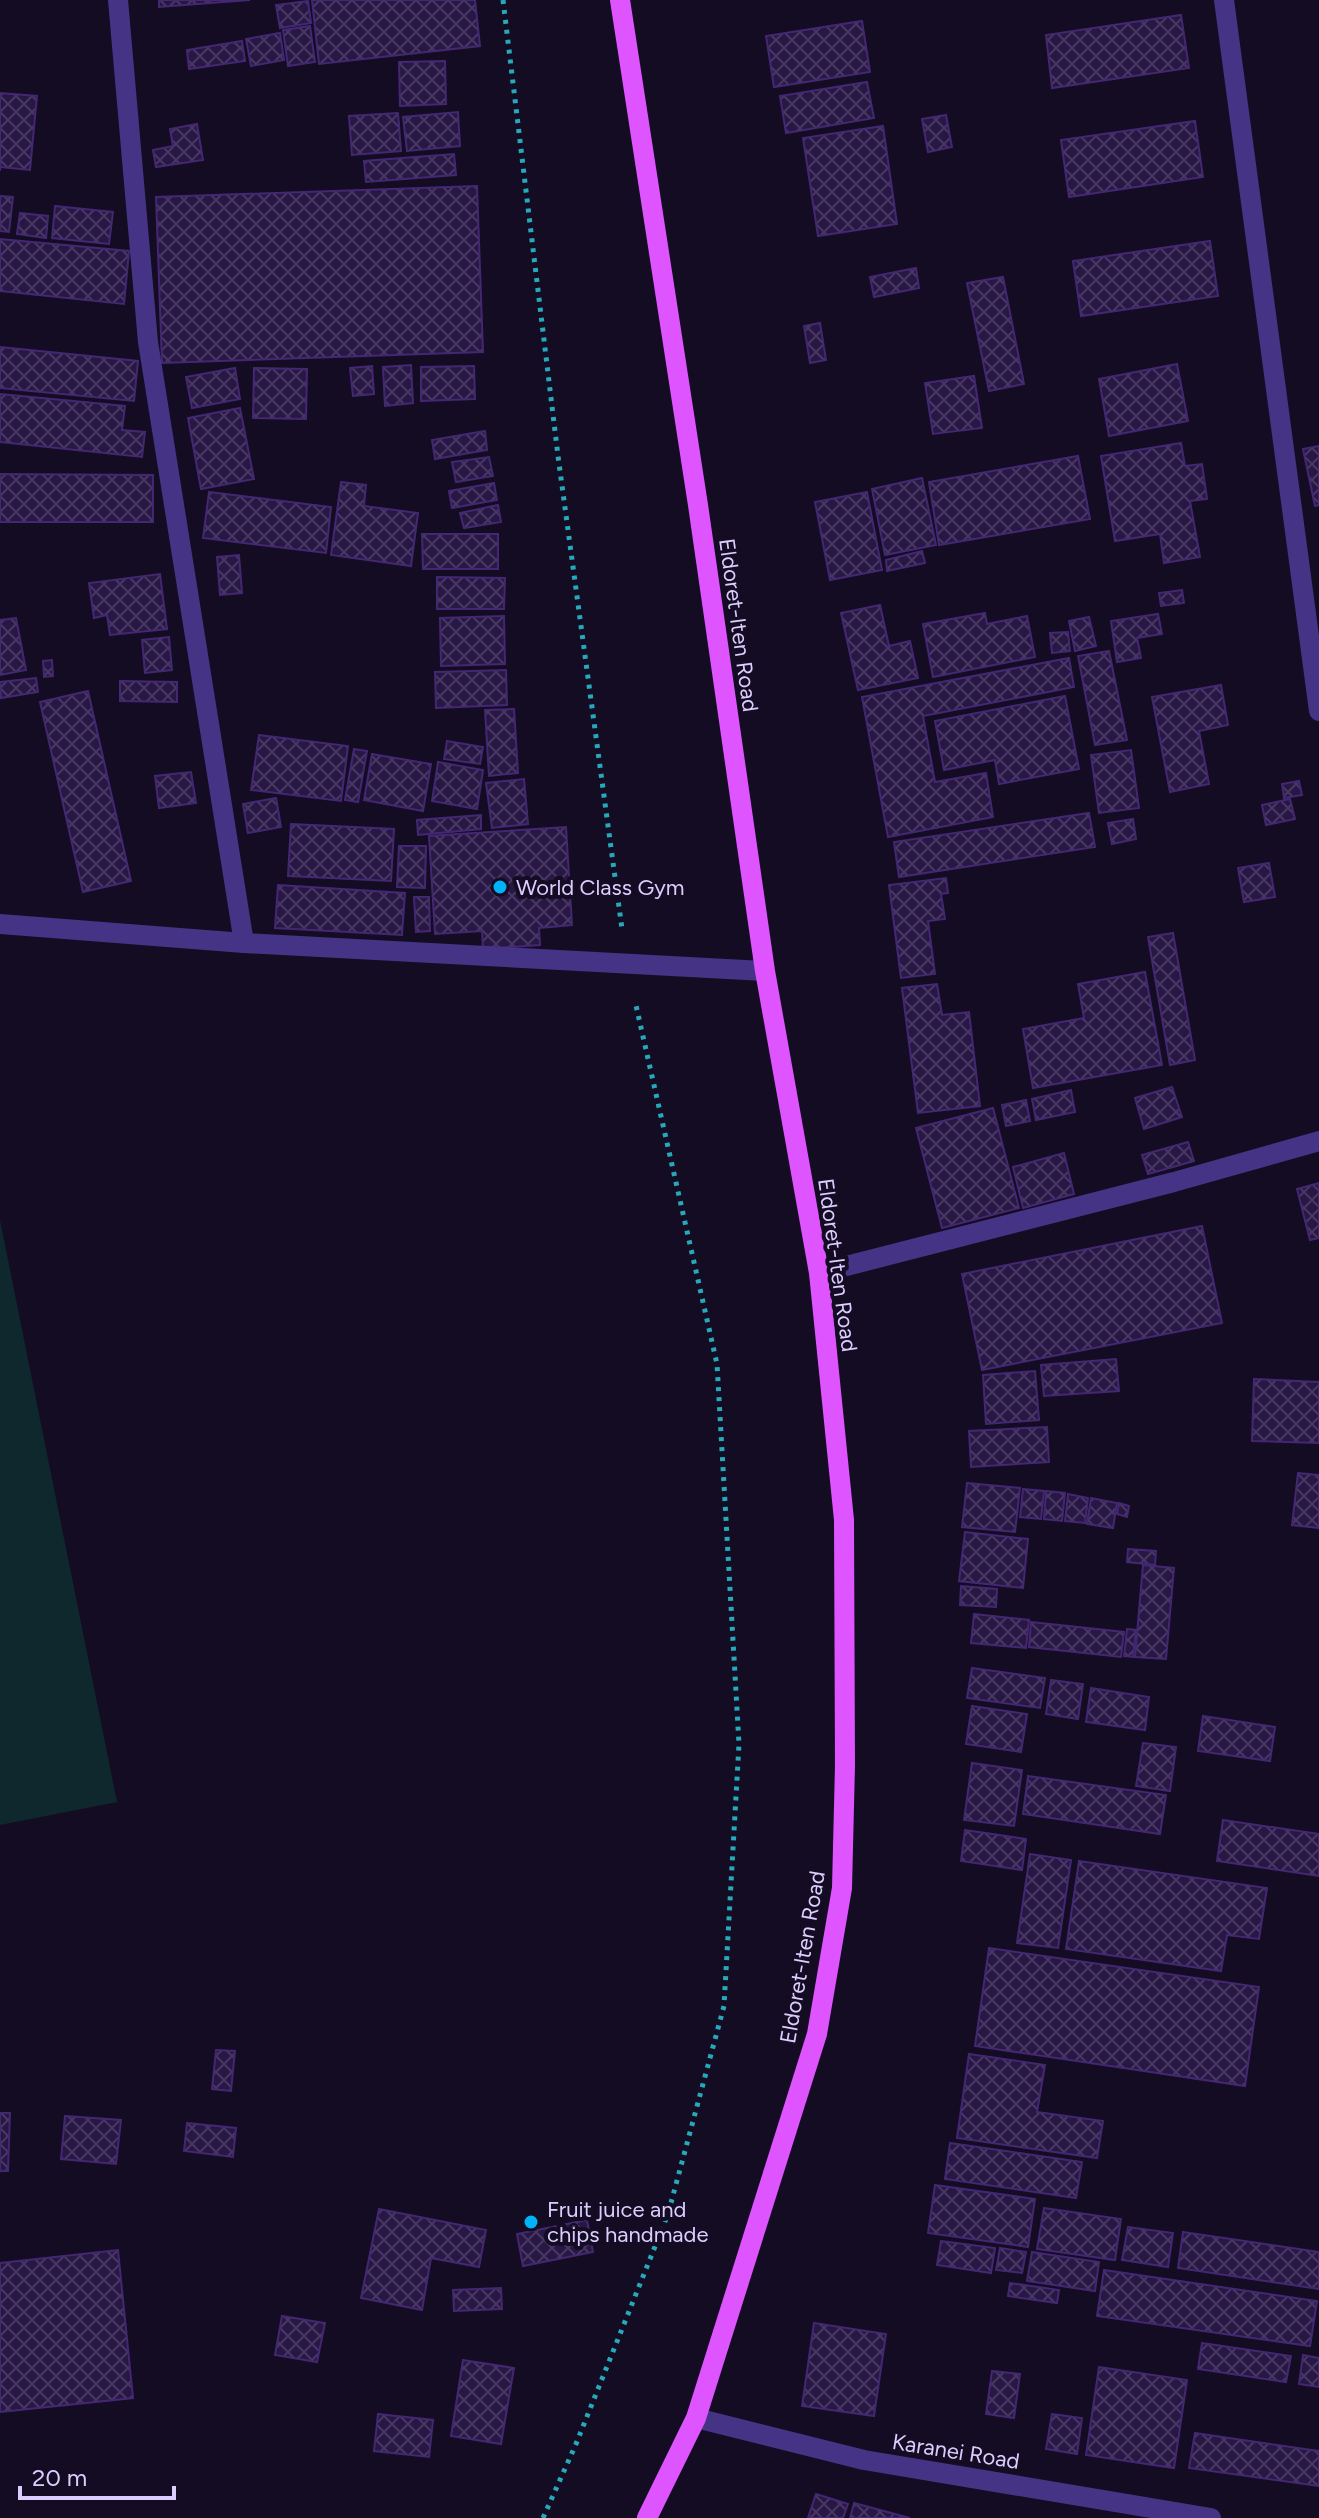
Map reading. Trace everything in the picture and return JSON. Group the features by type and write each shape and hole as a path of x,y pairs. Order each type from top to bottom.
{"main road":[{"name":"Eldoret-Iten Road","path":"620,0 698,505 765,971 819,1273 844,1520 842,1888 817,2034 696,2418 647,2518"}],"street":[{"path":"118,0 148,342 244,943"},
{"path":"1224,0 1319,711"},
{"path":"0,924 244,943 765,971"},
{"path":"819,1273 1174,1182 1319,1141"},
{"name":"Karanei Road","path":"696,2418 864,2460 1211,2518"}],"path":[{"path":"503,0 558,456 627,965 717,1364 738,1760 724,2006 668,2214 543,2518"}],"green space":[{"path":"0,1220 117,1802 0,1825"}],"building":[{"path":"159,0 250,0 159,7"},
{"path":"312,0 475,0 480,46 319,64"},
{"path":"308,1 311,23 280,28 276,5"},
{"path":"1181,15 1189,68 1052,88 1046,35"},
{"path":"862,21 870,72 774,87 766,36"},
{"path":"310,26 315,62 288,66 283,30"},
{"path":"280,33 284,60 251,66 246,39"},
{"path":"242,41 245,61 189,69 187,50"},
{"path":"445,61 446,104 400,106 399,62"},
{"path":"867,82 874,118 786,133 780,96"},
{"path":"0,93 37,96 30,170 0,167"},
{"path":"458,112 460,146 407,151 403,117"},
{"path":"398,113 401,151 352,155 349,116"},
{"path":"946,115 952,147 928,152 922,119"},
{"path":"1195,121 1203,177 1069,197 1061,140"},
{"path":"197,124 203,160 156,167 153,150 173,146 170,129"},
{"path":"883,126 897,224 818,236 803,138"},
{"path":"454,154 456,175 366,182 364,161"},
{"path":"477,186 483,352 162,363 156,197"},
{"path":"0,196 13,197 9,232 0,231"},
{"path":"55,206 113,212 109,244 52,238"},
{"path":"20,213 48,216 46,238 17,234"},
{"path":"0,239 129,251 124,304 0,291"},
{"path":"1210,241 1218,296 1081,316 1073,261"},
{"path":"916,268 919,288 874,297 870,277"},
{"path":"1003,277 1024,384 989,391 967,283"},
{"path":"820,323 826,360 810,363 804,326"},
{"path":"0,347 138,361 134,401 0,388"},
{"path":"1177,364 1188,421 1109,436 1099,379"},
{"path":"411,365 413,403 385,406 383,367"},
{"path":"372,366 374,394 353,396 350,368"},
{"path":"474,366 475,399 421,401 421,367"},
{"path":"235,368 240,399 192,408 186,377"},
{"path":"254,368 307,369 306,419 253,418"},
{"path":"974,376 982,428 933,434 925,383"},
{"path":"0,394 125,406 122,430 145,432 142,457 0,442"},
{"path":"240,408 254,479 201,489 188,418"},
{"path":"485,431 487,450 435,459 432,440"},
{"path":"1181,443 1185,466 1202,464 1207,499 1190,501 1200,557 1164,563 1160,534 1115,541 1101,456"},
{"path":"1319,446 1319,505 1315,506 1303,449"},
{"path":"1078,456 1090,519 939,545 929,482"},
{"path":"489,457 493,476 456,482 452,462"},
{"path":"0,474 153,475 153,522 0,522"},
{"path":"922,478 936,545 885,555 872,489"},
{"path":"341,482 366,485 364,506 418,513 411,566 331,555"},
{"path":"494,483 497,500 452,508 449,491"},
{"path":"209,492 331,507 326,553 203,538"},
{"path":"867,492 882,570 830,580 815,502"},
{"path":"498,505 501,522 464,528 460,513"},
{"path":"422,534 498,534 498,569 423,569"},
{"path":"922,551 925,563 887,571 886,560"},
{"path":"239,555 242,593 220,595 217,557"},
{"path":"160,574 167,629 110,635 107,615 94,618 89,583"},
{"path":"437,577 505,578 504,609 437,609"},
{"path":"1182,590 1184,603 1161,606 1159,593"},
{"path":"880,605 889,646 910,641 918,678 858,690 841,613"},
{"path":"985,613 987,624 1027,616 1035,657 933,677 923,624"},
{"path":"1158,614 1162,634 1137,638 1141,658 1117,662 1111,621"},
{"path":"504,616 505,664 441,666 440,618"},
{"path":"1089,617 1096,646 1075,651 1069,621"},
{"path":"16,618 26,670 0,675 0,620"},
{"path":"1068,632 1070,651 1052,653 1050,633"},
{"path":"169,637 172,670 145,673 142,640"},
{"path":"1109,651 1127,740 1095,745 1078,656"},
{"path":"1069,658 1074,687 923,716 935,782 986,773 993,817 888,837 862,697"},
{"path":"52,660 53,676 44,677 43,661"},
{"path":"506,670 507,705 436,708 435,672"},
{"path":"36,678 38,692 1,698 0,682"},
{"path":"120,681 177,682 177,702 120,701"},
{"path":"1221,685 1228,725 1199,731 1209,784 1170,792 1152,697"},
{"path":"88,691 131,881 83,892 40,702"},
{"path":"1065,696 1079,769 999,784 995,760 944,770 935,721"},
{"path":"514,709 518,773 489,776 485,710"},
{"path":"259,735 348,746 341,801 251,790"},
{"path":"447,741 483,747 480,764 444,759"},
{"path":"354,749 367,751 358,802 345,800"},
{"path":"1131,750 1139,808 1099,813 1091,755"},
{"path":"372,754 431,764 423,811 364,800"},
{"path":"438,762 483,770 477,809 432,801"},
{"path":"191,772 196,803 159,808 155,776"},
{"path":"524,779 528,824 492,828 486,783"},
{"path":"1299,781 1302,795 1284,798 1282,784"},
{"path":"276,798 281,827 248,833 243,804"},
{"path":"1290,799 1295,819 1266,825 1262,805"},
{"path":"1089,813 1095,847 899,877 894,842"},
{"path":"481,815 481,829 418,835 417,820"},
{"path":"1133,819 1136,839 1112,844 1108,823"},
{"path":"291,824 394,829 391,881 288,876"},
{"path":"566,827 572,925 539,928 540,945 483,949 482,931 435,934 429,836"},
{"path":"399,846 426,846 425,888 397,887"},
{"path":"1269,863 1275,897 1244,902 1238,868"},
{"path":"946,878 948,893 941,894 945,919 928,921 935,974 901,978 889,885"},
{"path":"278,885 405,893 402,935 275,928"},
{"path":"414,897 429,897 430,931 416,932"},
{"path":"1173,933 1195,1060 1170,1065 1148,937"},
{"path":"1145,972 1162,1065 1033,1088 1023,1029 1084,1018 1078,984"},
{"path":"937,984 942,1015 969,1012 980,1106 918,1113 902,988"},
{"path":"1172,1087 1182,1117 1144,1129 1135,1098"},
{"path":"1071,1090 1075,1112 1036,1120 1032,1099"},
{"path":"1026,1100 1030,1121 1006,1126 1002,1105"},
{"path":"993,1108 1019,1208 942,1228 916,1128"},
{"path":"1188,1142 1194,1161 1148,1174 1142,1155"},
{"path":"1064,1153 1074,1194 1023,1208 1013,1167"},
{"path":"1319,1183 1319,1238 1310,1240 1297,1189"},
{"path":"1202,1226 1222,1323 982,1370 962,1274"},
{"path":"1116,1359 1119,1391 1044,1396 1041,1365"},
{"path":"1035,1371 1039,1420 986,1424 983,1375"},
{"path":"1254,1379 1319,1382 1319,1443 1252,1441"},
{"path":"1047,1427 1049,1462 971,1467 969,1431"},
{"path":"1298,1473 1319,1475 1319,1528 1292,1525"},
{"path":"967,1483 1020,1488 1015,1532 962,1527"},
{"path":"1023,1489 1044,1491 1041,1519 1020,1517"},
{"path":"1046,1491 1065,1493 1062,1521 1044,1519"},
{"path":"1068,1494 1088,1498 1085,1523 1065,1521"},
{"path":"1091,1498 1117,1503 1113,1528 1087,1524"},
{"path":"1119,1503 1129,1506 1127,1517 1117,1514"},
{"path":"965,1532 1028,1539 1023,1588 959,1581"},
{"path":"1128,1549 1156,1551 1155,1565 1127,1562"},
{"path":"1143,1565 1174,1568 1166,1659 1135,1657"},
{"path":"961,1586 997,1589 996,1607 960,1605"},
{"path":"974,1614 1029,1620 1026,1648 971,1643"},
{"path":"1031,1622 1124,1632 1121,1657 1029,1647"},
{"path":"1127,1629 1136,1630 1133,1657 1124,1656"},
{"path":"972,1668 1045,1678 1040,1708 967,1698"},
{"path":"1051,1680 1083,1684 1078,1719 1046,1714"},
{"path":"1091,1688 1149,1697 1145,1730 1086,1722"},
{"path":"972,1706 1027,1714 1021,1752 966,1744"},
{"path":"1203,1716 1275,1727 1270,1761 1198,1751"},
{"path":"1143,1743 1176,1747 1170,1791 1136,1786"},
{"path":"972,1763 1022,1770 1014,1826 964,1820"},
{"path":"1028,1776 1166,1795 1160,1834 1023,1814"},
{"path":"1223,1820 1319,1834 1319,1876 1217,1861"},
{"path":"965,1830 1026,1839 1022,1870 961,1861"},
{"path":"1030,1854 1071,1860 1058,1948 1017,1943"},
{"path":"1079,1861 1267,1888 1259,1939 1227,1935 1221,1971 1066,1949"},
{"path":"989,1948 1259,1987 1245,2086 975,2046"},
{"path":"216,2050 235,2051 231,2091 212,2089"},
{"path":"969,2054 1045,2065 1037,2112 1103,2121 1097,2158 957,2138"},
{"path":"0,2113 10,2113 8,2171 0,2171"},
{"path":"65,2116 121,2120 116,2164 61,2159"},
{"path":"187,2123 236,2128 233,2157 184,2151"},
{"path":"950,2143 1082,2162 1076,2198 945,2179"},
{"path":"935,2185 1035,2199 1028,2247 928,2233"},
{"path":"1044,2208 1121,2219 1115,2260 1037,2249"},
{"path":"379,2209 486,2230 479,2267 431,2258 422,2310 361,2298"},
{"path":"587,2220 593,2252 523,2266 517,2234"},
{"path":"1128,2227 1173,2233 1168,2267 1122,2260"},
{"path":"1183,2232 1319,2252 1319,2289 1178,2268"},
{"path":"941,2241 995,2248 991,2273 937,2265"},
{"path":"1000,2248 1026,2252 1022,2273 996,2270"},
{"path":"118,2250 133,2398 0,2412 0,2263"},
{"path":"1032,2252 1099,2262 1095,2291 1027,2281"},
{"path":"1104,2270 1317,2301 1310,2346 1097,2316"},
{"path":"1010,2283 1059,2290 1057,2303 1008,2296"},
{"path":"501,2288 502,2309 454,2311 453,2290"},
{"path":"282,2316 325,2323 317,2362 275,2355"},
{"path":"814,2323 886,2334 874,2416 802,2406"},
{"path":"1202,2343 1291,2356 1286,2382 1198,2369"},
{"path":"1303,2355 1319,2358 1319,2387 1299,2384"},
{"path":"463,2360 514,2368 501,2444 451,2436"},
{"path":"1099,2367 1187,2380 1174,2468 1086,2455"},
{"path":"992,2371 1020,2374 1014,2418 986,2414"},
{"path":"378,2414 433,2420 429,2457 374,2451"},
{"path":"1052,2414 1082,2418 1077,2454 1046,2449"},
{"path":"1195,2433 1319,2451 1319,2486 1189,2468"},
{"path":"816,2494 848,2504 843,2518 808,2518"},
{"path":"854,2503 910,2518 850,2518"}],"place":[{"name":"World Class Gym","path":"500,887"},
{"name":"Fruit juice and chips handmade","path":"531,2222"}]}
